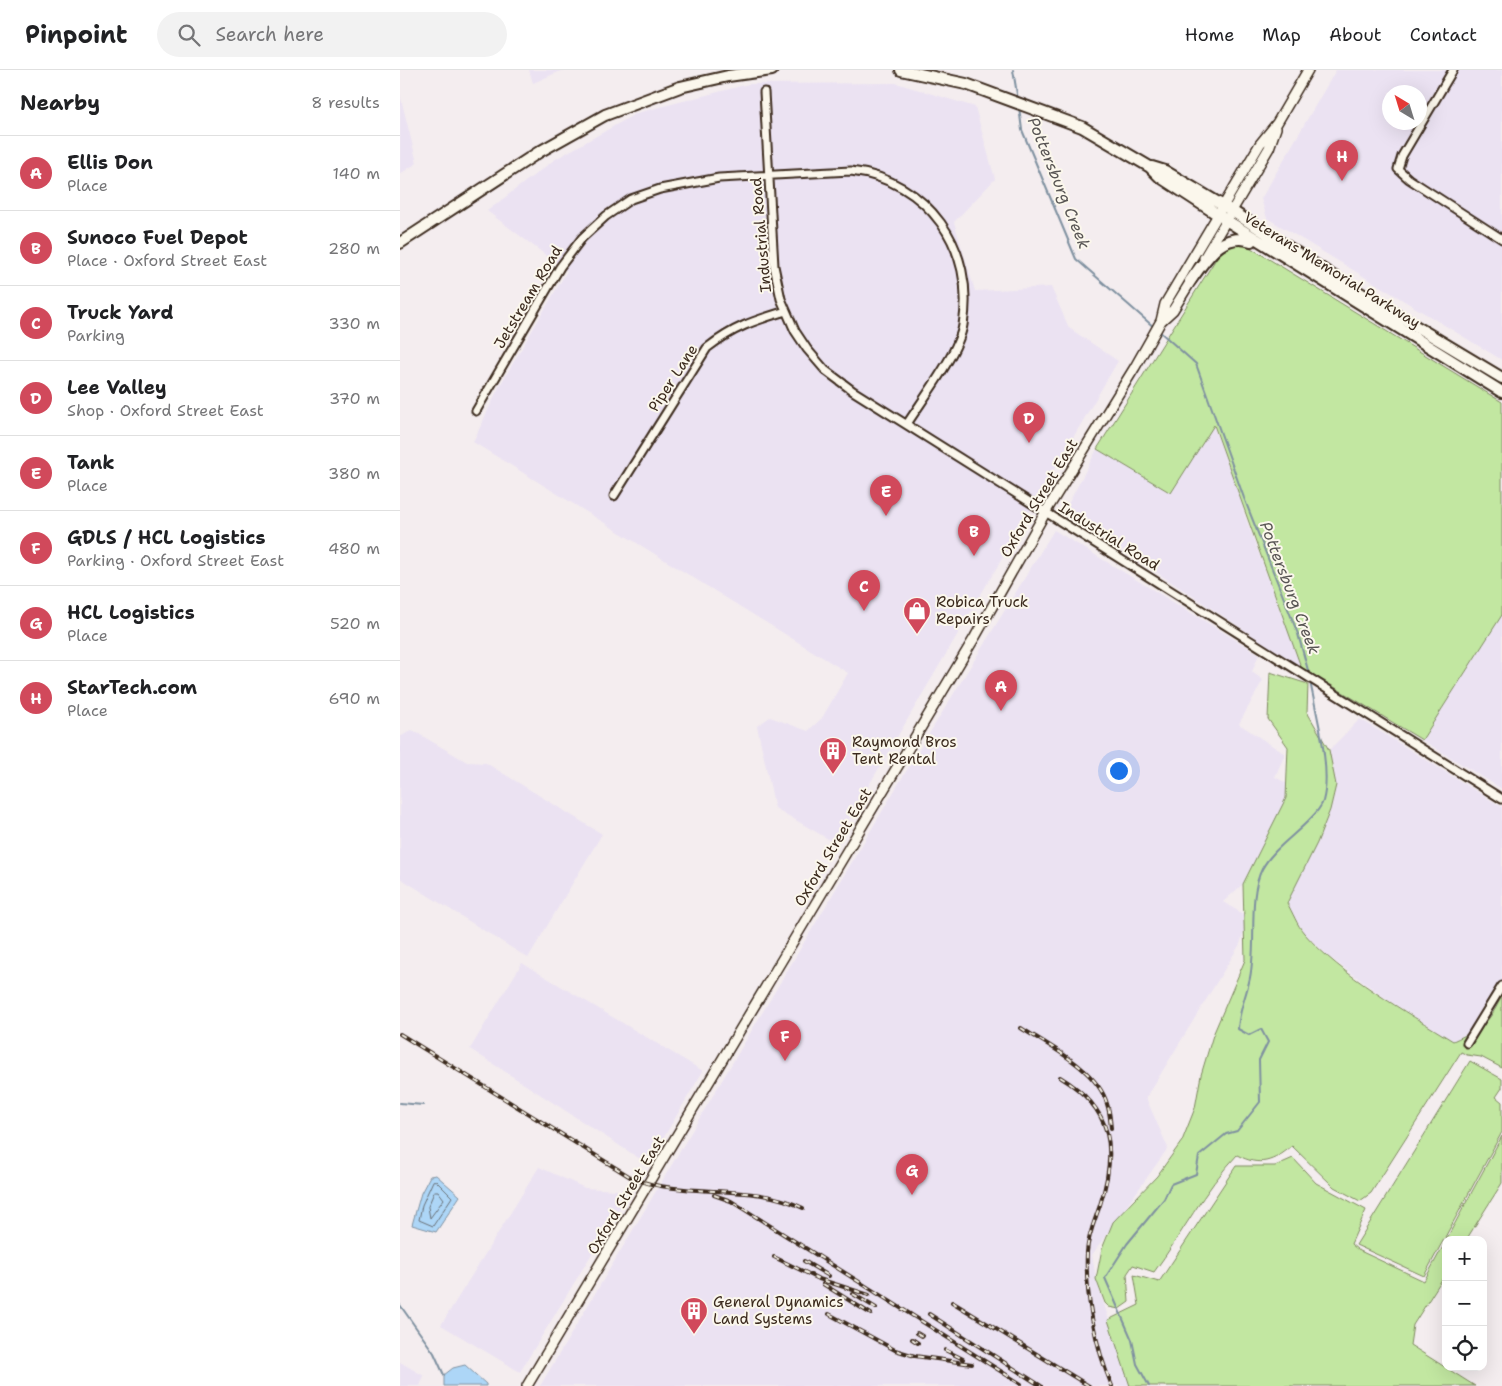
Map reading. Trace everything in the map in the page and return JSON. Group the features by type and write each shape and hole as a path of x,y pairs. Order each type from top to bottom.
{"highway":[{"path":"400,243 539,152 605,115 680,87 728,76 772,70"},
{"name":"Veterans Memorial Parkway","path":"901,70 966,84 1082,127 1150,167 1160,177 1222,213 1266,246 1502,392"},
{"name":"Veterans Memorial Parkway","path":"1222,213 1232,211 1342,282 1502,378"},
{"path":"1190,282 1212,252 1231,239 1240,237 1266,246"}],"main road":[{"name":"Oxford Street East","path":"527,1386 975,637 1045,513 1161,320 1165,304 1222,213 1260,144 1277,123 1308,70"},
{"name":"Oxford Street East","path":"1232,211 1269,148 1277,123"},
{"name":"Oxford Street East","path":"1161,320 1173,310 1190,282 1222,213"}],"street":[{"path":"1453,70 1402,156 1398,169 1409,180 1502,239"},
{"name":"Industrial Road","path":"764,92 774,266 780,299 800,338 825,370 853,391 1045,513 1502,799"},
{"name":"Jetstream Road","path":"476,411 560,267 582,238 606,216 631,199 660,189 719,178 851,171 871,173 899,186 920,201 942,224 956,246 962,270 965,298 963,326 955,348 907,424"},
{"name":"Piper Lane","path":"614,496 707,348 729,331 752,321 786,311"},
{"path":"1467,1043 1502,986"}],"shaded area":[{"path":"529,70 563,70 533,83"},
{"path":"1336,70 1502,70 1502,360 1267,218 1261,199"},
{"path":"896,83 975,107 995,179 954,222 975,291 1051,287 1069,328 1118,361 835,843 775,808 757,726 770,717 808,731 822,718 848,673 473,442 499,387 567,271 487,211 554,160 637,113 749,84"},
{"path":"400,95 417,163 400,174"},
{"path":"1213,425 1301,667 1064,512 1097,449 1171,493"},
{"path":"1054,530 1259,654 1252,672 1263,680 1239,724 1285,754 1275,777 1286,783 1286,798 1243,884 1223,902 1248,917 1240,944 1146,1098 1168,1148 1092,1255 1096,1279 1130,1386 540,1386 902,778"},
{"path":"1502,615 1502,789 1422,740"},
{"path":"1360,719 1502,807 1502,995 1491,1018 1477,1029 1453,1041 1385,998 1329,957 1303,932 1287,903 1317,843 1330,810 1336,785 1329,750"},
{"path":"412,730 467,762 486,763 602,834 528,958 400,878 400,737"},
{"path":"522,963 703,1071 648,1164 470,1049"},
{"path":"539,1167 585,1188 630,1191 520,1372 441,1325"},
{"path":"400,1362 424,1376 420,1386 400,1386"}],"green space":[{"path":"1234,244 1246,245 1502,402 1502,615 1422,740 1301,667 1214,425 1171,493 1097,449 1219,254"},
{"path":"1270,672 1308,684 1307,712 1329,750 1336,785 1330,810 1317,843 1287,903 1299,926 1319,949 1336,964 1374,992 1453,1041 1478,1029 1488,1020 1502,996 1502,1068 1481,1057 1461,1052 1371,1193 1360,1201 1334,1187 1292,1146 1279,1156 1260,1162 1237,1155 1204,1197 1154,1272 1133,1265 1127,1274 1129,1302 1119,1309 1109,1307 1105,1303 1096,1279 1102,1249 1113,1222 1157,1176 1182,1141 1195,1108 1201,1075 1213,1035 1245,960 1243,884 1286,798 1288,747 1268,719"},
{"path":"1470,1061 1502,1079 1502,1088 1496,1097 1502,1102 1502,1132 1446,1236 1442,1236 1442,1243 1424,1276 1356,1245"},
{"path":"1502,1136 1502,1183 1469,1236 1448,1236"},
{"path":"1293,1158 1316,1183 1366,1210 1351,1244 1358,1250 1424,1281 1442,1248 1442,1279 1413,1325 1410,1345 1442,1365 1442,1371 1451,1371 1475,1386 1130,1386 1108,1320 1139,1305 1134,1275 1159,1282 1236,1166 1275,1166"}],"water":[{"path":"436,1175 460,1196 436,1232 412,1225 421,1193 430,1176"},
{"path":"465,1365 486,1386 444,1386 444,1375 453,1368"}],"waterway":[{"name":"Pottersburg Creek","path":"1013,70 1018,100"},
{"name":"Pottersburg Creek","path":"1019,107 1022,130 1076,259 1155,328"},
{"name":"Pottersburg Creek","path":"1159,331 1196,364 1244,498 1298,634 1309,674"},
{"name":"Pottersburg Creek","path":"1149,1386 1137,1364 1132,1340 1105,1278 1127,1244 1164,1199 1171,1184 1196,1174 1199,1156 1226,1134 1237,1131 1260,1102 1259,1060 1268,1042 1261,1029 1249,1035 1238,1029 1252,969 1255,894 1262,869 1278,849 1313,815 1323,801 1326,774 1310,681"},
{"path":"400,1103 423,1105"},
{"path":"400,1305 434,1353 444,1375"}],"railway":[{"path":"1021,1028 1071,1060 1094,1080 1107,1104 1111,1128"},
{"path":"400,1034 632,1178 674,1188 762,1195 783,1200 803,1208"},
{"path":"1060,1077 1078,1089 1091,1103 1101,1117 1107,1132 1109,1166 1106,1185 1089,1240 1087,1268 1092,1320 1112,1386"},
{"path":"714,1195 731,1201 1021,1384"},
{"path":"774,1257 819,1279 869,1295"},
{"path":"804,1261 829,1276"},
{"path":"823,1284 871,1314"},
{"path":"853,1294 876,1308"},
{"path":"952,1302 1089,1386"},
{"path":"829,1314 895,1350 915,1356 972,1364"},
{"path":"929,1314 1041,1386"},
{"path":"917,1333 922,1336"},
{"path":"912,1339 918,1343"},
{"path":"945,1350 963,1359"}],"place":[{"name":"StarTech.com","path":"1342,181"},
{"name":"Lee Valley","path":"1029,443"},
{"name":"Tank","path":"886,516"},
{"name":"Sunoco Fuel Depot","path":"974,556"},
{"name":"Truck Yard","path":"864,611"},
{"name":"Robica Truck Repairs","path":"917,635"},
{"name":"Ellis Don","path":"1001,711"},
{"name":"Raymond Bros Tent Rental","path":"833,775"},
{"name":"GDLS / HCL Logistics","path":"785,1061"},
{"name":"HCL Logistics","path":"912,1195"},
{"name":"General Dynamics Land Systems","path":"694,1335"}]}
